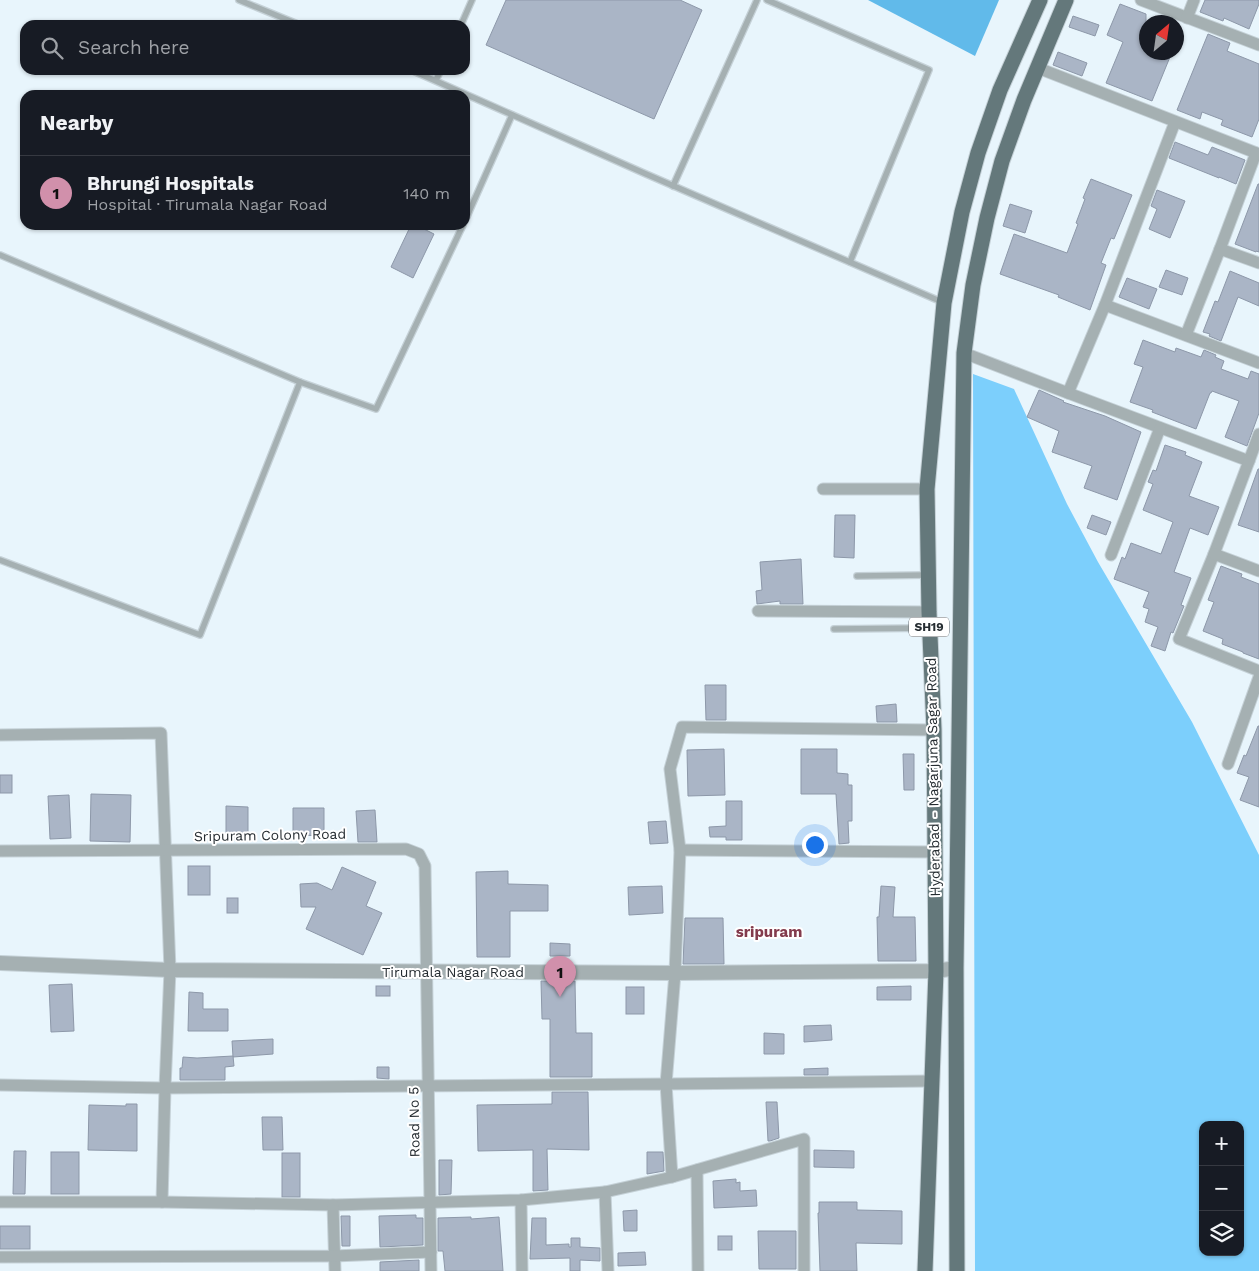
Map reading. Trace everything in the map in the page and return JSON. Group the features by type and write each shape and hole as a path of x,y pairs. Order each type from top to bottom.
{"main road":[{"name":"Hyderabad - Nagarjuna Sagar Road","path":"925,1271 936,971 934,730 929,628 927,489 944,303 962,212 978,153 1000,90 1040,0"},
{"name":"Hyderabad - Nagarjuna Sagar Road","path":"957,1271 956,968 964,353 973,285 987,218 1002,161 1024,100 1066,0"}],"street":[{"path":"1141,0 1259,45"},
{"path":"1187,18 1194,0"},
{"path":"1038,68 1257,153 1186,335"},
{"path":"1068,393 1105,305 1175,122"},
{"path":"1220,249 1259,263"},
{"path":"1105,305 1259,363"},
{"path":"964,353 1249,461"},
{"path":"1111,554 1160,428"},
{"path":"1259,434 1180,639 1259,671"},
{"path":"823,489 927,489"},
{"path":"1214,554 1259,571"},
{"path":"758,611 929,612"},
{"path":"1228,764 1259,677"},
{"path":"672,1177 666,1084 675,973 680,850 670,769 682,727 934,730"},
{"path":"0,735 162,733 170,970 162,1202"},
{"name":"Sripuram Colony Road","path":"0,852 406,849 419,854 425,866 427,972"},
{"path":"680,850 935,852"},
{"name":"Tirumala Nagar Road","path":"0,962 170,970 427,972 675,973 936,971 956,968"},
{"name":"Road No 5","path":"427,972 431,1271"},
{"path":"0,1085 165,1088 931,1081"},
{"path":"0,1202 333,1205 521,1200 605,1192 672,1177 804,1138 804,1271"},
{"path":"697,1170 698,1271"},
{"path":"605,1192 608,1271"},
{"path":"521,1200 522,1271"},
{"path":"333,1205 335,1271"},
{"path":"0,1257 334,1256 431,1252"}],"lane":[{"path":"239,0 288,20"},
{"path":"463,20 472,0"},
{"path":"673,186 757,0"},
{"path":"767,0 929,70 850,262"},
{"path":"423,75 458,90"},
{"path":"436,80 438,75"},
{"path":"470,96 944,303"},
{"path":"470,210 512,115"},
{"path":"0,255 300,382 376,409 461,230"},
{"path":"0,560 200,636 300,382"},
{"path":"857,576 928,575"},
{"path":"834,629 929,628"}],"shaded area":[{"path":"868,0 999,0 975,56"},
{"path":"973,374 1014,389 1067,504 1098,562 1192,722 1259,855 1259,1271 975,1271"}],"building":[{"path":"506,0 680,0 702,10 654,119 486,45"},
{"path":"1205,0 1259,0 1259,4 1249,29 1224,18 1223,21 1200,12"},
{"path":"1120,4 1146,14 1139,15 1139,60 1169,60 1152,101 1106,83 1123,42 1107,35"},
{"path":"1073,16 1099,25 1095,36 1069,27"},
{"path":"1208,34 1230,43 1227,51 1259,64 1259,119 1252,137 1221,125 1223,120 1202,112 1200,119 1177,110"},
{"path":"1058,52 1087,63 1082,76 1053,65"},
{"path":"1175,142 1208,155 1212,147 1245,160 1236,184 1169,158"},
{"path":"1091,179 1132,195 1114,239 1111,238 1101,263 1106,265 1090,310 1058,297 1059,295 1000,274 1014,234 1067,253 1078,224 1076,223 1085,199 1083,198"},
{"path":"1258,184 1259,252 1256,252 1235,244"},
{"path":"1157,190 1185,201 1170,238 1149,229 1157,209 1151,206"},
{"path":"1010,204 1032,211 1025,233 1003,226"},
{"path":"409,230 426,230 434,234 413,278 391,267"},
{"path":"1166,270 1188,278 1182,295 1159,287"},
{"path":"1230,271 1259,283 1259,306 1238,297 1221,341 1203,332 1215,301 1218,302"},
{"path":"1127,278 1157,289 1149,309 1119,297"},
{"path":"1143,340 1175,352 1176,348 1201,357 1204,350 1224,361 1221,369 1248,379 1251,371 1259,374 1259,413 1247,446 1225,437 1239,401 1212,391 1196,429 1130,402 1143,367 1134,364"},
{"path":"1039,390 1063,402 1105,416 1141,432 1117,500 1084,488 1092,466 1052,452 1059,431 1027,417"},
{"path":"1165,445 1186,452 1185,455 1202,462 1189,496 1219,507 1208,535 1190,528 1174,572 1191,578 1181,605 1184,606 1173,633 1171,632 1165,651 1151,646 1158,627 1145,622 1149,609 1143,607 1149,592 1114,579 1122,557 1125,559 1131,543 1161,554 1173,522 1143,510 1153,484 1148,482 1153,470 1156,471"},
{"path":"1259,469 1259,532 1238,525"},
{"path":"835,515 855,515 854,558 834,557"},
{"path":"1092,515 1111,522 1106,535 1087,528"},
{"path":"801,559 803,604 780,604 780,601 757,604 756,591 762,590 760,562"},
{"path":"1221,566 1242,574 1241,577 1259,584 1259,659 1222,644 1223,639 1203,631 1214,602 1208,600"},
{"path":"705,685 726,685 726,720 706,720"},
{"path":"896,704 897,722 877,722 876,706"},
{"path":"1258,726 1259,807 1240,800 1249,777 1237,773"},
{"path":"724,749 725,795 688,796 687,750"},
{"path":"801,749 837,749 837,773 848,774 848,785 852,785 852,821 848,821 849,843 839,844 836,794 801,794"},
{"path":"903,754 914,754 914,790 904,790"},
{"path":"0,775 12,775 12,793 0,793"},
{"path":"91,794 131,795 130,842 90,841"},
{"path":"69,795 71,838 50,839 48,796"},
{"path":"726,801 742,801 742,840 710,837 709,827 726,826"},
{"path":"226,806 248,807 248,840 226,839"},
{"path":"293,808 324,808 324,835 293,836"},
{"path":"375,810 377,842 358,842 356,811"},
{"path":"666,821 668,843 650,844 648,822"},
{"path":"188,866 210,866 210,895 188,895"},
{"path":"342,867 376,882 366,906 382,913 363,955 306,929 316,907 301,907 300,884 317,883 332,890"},
{"path":"508,871 508,884 548,885 548,911 510,911 510,957 477,957 476,872"},
{"path":"662,886 663,913 629,915 628,887"},
{"path":"881,886 895,887 893,917 915,917 916,961 878,961 877,917 879,917"},
{"path":"227,898 238,898 238,913 227,913"},
{"path":"685,918 723,918 724,964 683,964"},
{"path":"550,943 570,944 570,956 550,956"},
{"path":"541,981 575,981 576,1033 592,1033 592,1077 550,1077 550,1019 542,1019"},
{"path":"72,984 74,1031 51,1032 49,985"},
{"path":"376,986 390,986 390,996 376,996"},
{"path":"911,986 911,1000 877,1000 877,987"},
{"path":"626,987 644,987 644,1014 626,1014"},
{"path":"189,992 203,993 203,1009 228,1009 228,1031 188,1031"},
{"path":"831,1025 832,1040 804,1042 804,1026"},
{"path":"764,1033 784,1034 784,1054 764,1054"},
{"path":"273,1039 273,1054 233,1057 232,1041"},
{"path":"233,1056 234,1066 225,1067 225,1080 180,1080 180,1068 182,1068 183,1057"},
{"path":"377,1067 389,1067 389,1079 377,1078"},
{"path":"828,1068 828,1075 804,1075 804,1069"},
{"path":"552,1092 588,1092 589,1150 547,1149 548,1190 533,1191 533,1150 478,1151 477,1105 552,1104"},
{"path":"766,1102 777,1102 779,1138 770,1141 768,1141"},
{"path":"126,1104 137,1104 137,1151 88,1150 89,1105 126,1106"},
{"path":"262,1117 282,1117 283,1150 263,1150"},
{"path":"814,1150 854,1151 854,1168 814,1167"},
{"path":"14,1151 26,1151 25,1194 13,1194"},
{"path":"51,1152 79,1152 79,1194 51,1194"},
{"path":"647,1152 663,1152 664,1171 647,1174"},
{"path":"282,1153 300,1153 300,1197 282,1197"},
{"path":"439,1160 452,1160 451,1194 439,1195"},
{"path":"736,1179 736,1183 740,1182 740,1191 756,1190 757,1206 714,1208 713,1181"},
{"path":"819,1202 857,1202 857,1210 902,1211 902,1244 856,1243 857,1271 820,1271"},
{"path":"637,1210 637,1231 624,1231 623,1211"},
{"path":"416,1215 416,1218 423,1218 423,1245 380,1247 379,1216"},
{"path":"341,1216 350,1216 350,1246 342,1246"},
{"path":"471,1217 471,1219 499,1217 503,1271 445,1271 443,1251 438,1251 438,1218"},
{"path":"532,1218 546,1218 546,1245 569,1244 569,1247 571,1247 571,1238 580,1238 580,1247 600,1248 600,1261 580,1260 580,1271 570,1271 570,1258 530,1259"},
{"path":"0,1226 30,1226 30,1249 0,1249"},
{"path":"758,1231 796,1231 796,1269 759,1269"},
{"path":"718,1236 732,1236 732,1250 718,1250"},
{"path":"645,1252 646,1265 618,1266 618,1253"},
{"path":"419,1260 419,1271 380,1271 380,1262"}],"place":[{"name":"Bhrungi Hospitals","path":"560,997"}],"district":[{"name":"sripuram","path":"769,932"}]}
